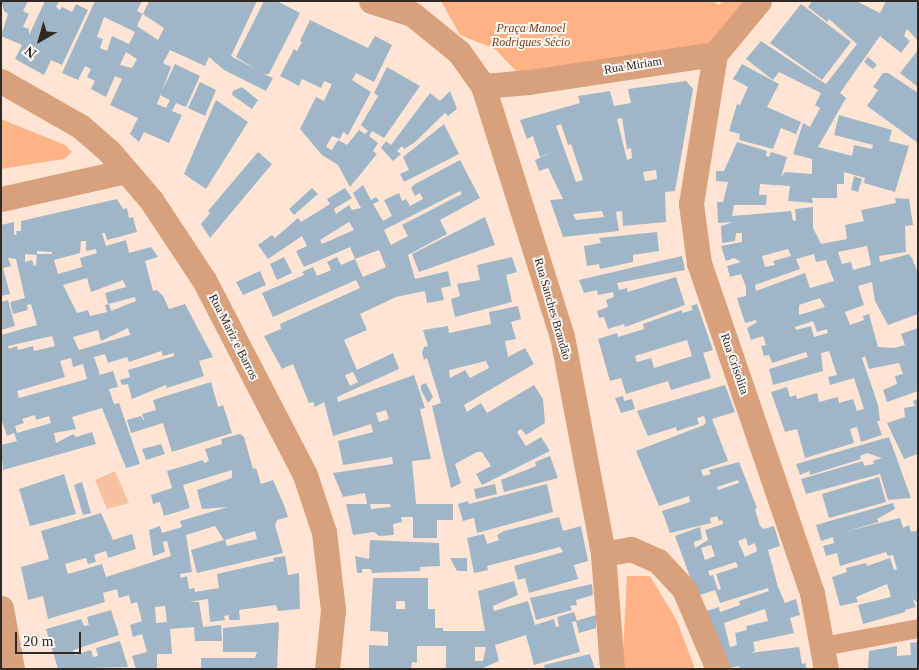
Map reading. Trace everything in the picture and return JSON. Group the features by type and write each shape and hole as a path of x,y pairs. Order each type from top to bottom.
{"street":[{"name":"Rua Sanches Brandão","path":"371,1 412,8 459,52 483,86 562,336 602,554 612,669"},
{"path":"715,54 759,1"},
{"name":"Rua Miriam","path":"483,86 529,82 715,54"},
{"name":"Rua Crisolita","path":"715,54 691,204 699,263 812,593 825,657"},
{"name":"Rua Mariz e Barros","path":"1,82 80,126 109,151 151,200 204,280 305,475 324,532 333,610 327,669"},
{"path":"1,199 126,171"},
{"path":"602,554 630,549 658,561 684,589 718,669"},
{"path":"1,608 12,669"},
{"path":"825,657 918,628"}],"green space":[{"name":"Praça Manoel Rodrigues Sécio","path":"441,1 712,1 719,5 723,1 749,1 713,51 517,72 495,49 460,35"},
{"path":"1,119 65,145 72,152 64,159 1,169"},
{"path":"627,576 650,576 677,621 695,669 622,669"}],"shaded area":[{"path":"115,471 129,503 107,509 95,480"}],"building":[{"path":"1,1 28,1 23,11 29,14 23,27 29,29 29,35 45,1 59,1 56,7 60,10 62,7 72,12 76,4 88,10 62,65 51,60 44,75 15,59 22,45 1,36 8,14 4,11"},
{"path":"95,1 142,1 137,11 143,14 149,1 257,1 231,56 257,70 236,57 264,1 277,1 300,13 269,74 264,74 273,78 266,91 224,70 209,57 205,66 170,50 163,63 171,67 162,91 175,64 200,76 186,107 176,103 172,111 182,115 169,143 144,132 139,142 130,134 138,118 110,105 122,79 115,76 106,97 91,89 95,81 87,77 91,69 85,66 78,80 62,73","holes":["143,14 164,28 158,40 137,26","104,17 135,32 129,44 112,36 107,51 100,48 103,39 97,37","126,52 137,59 132,68 120,65","160,95 170,100 166,108 157,104"]},
{"path":"812,1 856,1 880,13 886,1 918,1 918,41 907,29 904,36 910,41 901,53 880,36 840,93 846,98 818,147 852,156 854,145 872,149 873,145 834,135 839,115 892,130 889,141 909,146 895,192 864,183 865,178 844,172 844,184 837,184 837,198 812,198 813,203 788,201 790,186 760,184 759,195 767,195 766,205 734,205 732,216 791,211 793,221 796,220 795,209 813,207 813,228 821,244 847,239 845,225 864,221 861,210 896,203 895,198 909,199 913,225 905,226 906,252 879,256 880,262 909,254 918,273 918,314 888,325 875,301 872,282 858,286 864,305 845,312 850,325 864,320 863,316 869,314 878,347 894,348 905,345 901,334 918,328 918,391 887,402 883,390 897,384 895,376 903,374 899,363 869,369 865,356 862,358 878,405 880,421 877,421 882,435 861,442 857,427 850,429 854,443 805,458 797,429 785,432 771,392 787,387 790,397 796,395 797,399 817,393 819,402 838,397 839,403 853,399 857,411 864,409 854,378 830,385 828,377 837,375 829,351 821,353 823,371 773,385 769,369 808,357 806,352 772,363 769,355 764,356 761,346 766,345 763,336 751,340 747,328 757,322 756,320 745,323 737,298 746,296 746,287 741,274 730,277 727,266 741,262 734,258 726,261 721,246 742,242 742,233 736,233 735,241 722,243 721,226 733,222 718,223 717,202 723,202 728,182 716,181 716,171 724,171 737,142 767,151 766,156 769,157 771,152 787,157 781,177 785,172 812,174 812,159 793,154 803,123 810,127 820,108 815,105 821,93 779,72 773,80 746,59 761,41 826,84 857,44 829,19 827,22 808,7","holes":["867,246 871,265 853,270 851,262 842,264 838,252","788,249 791,256 773,261 775,265 765,267 762,256","814,254 816,262 826,260 834,281 810,288 805,273 756,291 755,285 800,269 796,259","820,298 825,307 799,315 799,305","813,321 817,332 827,329 828,333 814,337 811,326 796,330 795,327"]},
{"path":"801,4 851,42 822,80 770,43"},
{"path":"310,20 368,48 375,36 392,45 374,82 356,73 352,80 371,92 348,135 343,132 340,139 332,136 326,147 332,150 338,140 347,145 359,130 365,134 368,131 361,125 378,96 374,93 387,67 420,86 384,138 372,131 369,136 378,143 373,151 377,154 350,187 338,165 322,155 300,129 316,97 324,101 332,84 324,81 321,88 302,79 299,86 280,76 294,49 297,51 302,42 300,41"},
{"path":"918,50 918,87 900,73"},
{"path":"868,57 877,65 873,69 864,62"},
{"path":"742,64 779,84 767,107 801,122 796,134 781,128 773,149 739,140 740,134 729,131 737,104 740,105 748,87 733,79"},
{"path":"883,73 888,73 918,93 918,143 867,106 878,90 873,87"},
{"path":"686,81 693,89 675,191 665,192 666,222 623,226 622,211 616,212 619,231 563,237 550,200 563,199 548,168 539,171 535,160 555,151 540,157 533,136 527,139 520,120 580,103 578,96 610,91 614,106 631,103 628,89","holes":["622,118 627,149 631,148 632,158 627,160 617,119","561,124 568,145 571,144 583,180 576,182 556,126","656,170 657,179 645,181 643,172","602,211 604,217 576,220 573,214"]},
{"path":"200,82 216,90 205,116 188,108"},
{"path":"242,87 258,100 252,109 232,95 233,91"},
{"path":"450,91 457,109 448,116 445,113 414,143 404,149 402,146 397,151 401,154 393,161 381,148 386,141 391,145 430,93 440,101"},
{"path":"216,100 248,122 206,189 184,174"},
{"path":"444,124 459,154 404,182 400,174 409,170 403,157"},
{"path":"258,152 272,164 210,238 201,224 210,213 208,211"},
{"path":"460,160 480,198 440,220 447,234 408,255 415,279 448,271 451,286 441,288 444,300 427,303 425,291 396,297 360,314 367,330 344,340 357,370 393,353 399,369 337,397 338,402 414,375 425,408 420,409 431,459 412,461 416,504 453,504 453,520 437,520 437,538 413,538 413,517 401,517 402,522 393,524 394,535 379,536 374,532 353,535 346,504 367,504 365,493 343,497 333,473 393,464 392,457 343,465 338,441 373,432 371,424 333,436 324,402 315,407 313,402 309,403 293,364 282,369 264,336 281,329 280,324 360,288 356,280 273,317 262,293 304,275 302,272 313,267 317,276 331,270 327,262 337,257 341,265 355,259 350,247 304,267 296,251 307,246 302,236 268,259 258,245 272,235 275,238 298,218 301,222 330,204 327,199 345,188 352,198 334,209 336,214 349,205 352,210 361,208 353,193 363,185 371,200 376,197 379,201 373,204 383,221 392,216 384,200 399,193 402,201 406,199 410,206 423,199 420,193 415,196 411,188 415,184","holes":["460,191 462,194 402,225 408,236 391,245 384,230","349,222 354,230 322,244 320,240","379,250 386,267 363,277 355,259","353,372 358,382 350,386 345,375","386,410 389,419 379,422 376,413","370,504 390,504 391,507 371,509"]},
{"path":"854,176 862,179 858,192 851,190"},
{"path":"312,188 318,194 294,215 289,209"},
{"path":"117,199 123,209 127,208 129,218 133,217 137,232 107,240 105,233 102,233 106,246 126,240 129,253 151,247 158,257 145,261 153,291 157,290 163,296 169,309 185,304 213,357 199,361 204,376 167,388 166,385 132,399 128,384 122,385 120,380 130,377 128,370 174,356 174,353 163,356 161,351 129,362 127,357 108,363 105,354 94,357 100,375 113,371 118,387 109,389 114,404 119,403 140,464 126,468 102,408 72,417 76,429 54,433 56,443 73,434 76,437 92,432 96,444 3,470 1,445 17,441 14,433 7,436 1,418 1,335 37,325 31,304 27,305 28,310 13,314 10,302 25,298 16,259 8,258 11,266 3,268 10,294 1,296 1,225 14,222 14,235 17,235 16,231 21,231 21,221","holes":["81,241 86,241 86,251 96,249 97,253 80,258 82,267 58,274 54,260 80,253","37,251 52,252 52,254 37,254","25,254 37,255 36,265 34,266 32,260 25,262","87,278 91,292 123,280 126,287 105,293 108,304 135,297 136,301 111,311 109,304 105,305 107,312 90,316 88,310 77,313 63,285","128,328 130,335 79,350 73,337 98,330 101,341","52,336 55,346 34,351 33,346 18,350 17,346 9,349 8,346","71,358 73,367 83,364 87,379 19,398 17,391 65,377 60,361","35,415 36,420 49,416 51,423 17,433 15,426 24,423 22,419"]},
{"path":"485,217 495,245 419,272 412,254"},
{"path":"657,232 659,251 633,255 633,262 600,269 599,264 587,266 584,246 601,243 599,238"},
{"path":"682,256 685,270 617,283 619,290 627,288 628,292 676,277 685,305 625,327 624,324 608,329 604,317 599,318 597,311 608,307 606,300 614,297 613,292 598,295 597,290 584,293 579,280"},
{"path":"284,257 292,273 277,280 270,264"},
{"path":"512,257 517,272 506,275 512,302 455,317 451,299 460,296 457,284 480,280 477,265"},
{"path":"260,271 266,285 243,295 236,282"},
{"path":"8,300 15,326 1,330 1,302"},
{"path":"697,304 713,350 703,353 711,378 671,390 668,381 626,394 621,378 610,381 598,339 617,333 618,337 644,329 643,324 682,310 682,313 693,310 691,306","holes":["687,340 692,356 654,368 651,358 637,362 635,356"]},
{"path":"518,306 521,319 511,322 516,339 505,341 508,357 525,348 534,364 464,405 467,412 481,403 487,413 534,385 543,399 545,423 526,435 521,429 517,432 526,446 541,437 550,451 482,485 476,474 491,466 482,452 477,452 455,464 461,483 451,488 432,406 441,403 427,358 424,360 422,353 424,347 428,346 423,330 448,326 449,333 491,324 489,312","holes":["486,361 489,368 470,378 465,370 450,378 449,370"]},
{"path":"211,382 218,407 223,405 232,433 172,452 163,423 131,433 127,420 141,416 145,422 142,414 156,410 153,400"},
{"path":"426,383 433,397 428,403 421,390 421,385"},
{"path":"725,385 735,412 712,419 728,461 701,470 703,476 711,474 709,470 739,462 757,508 755,509 760,526 764,529 774,526 780,546 768,550 778,587 785,603 796,599 800,615 790,618 794,633 753,642 755,651 750,653 799,647 802,664 806,663 806,669 740,669 739,666 725,669 703,612 719,607 720,612 740,605 739,601 769,591 768,588 720,603 715,590 697,596 675,536 700,527 702,539 694,542 695,548 708,540 705,530 723,524 722,520 719,521 717,516 710,518 711,523 670,533 662,511 690,502 689,496 659,506 636,451 704,425 706,422 704,416 697,418 699,424 677,431 676,427 648,436 637,411","holes":["738,480 739,483 718,490 717,487","746,538 748,546 755,543 757,551 745,557 738,541","711,545 715,556 705,560 701,548","736,562 738,567 716,574 721,589 718,590 713,575 710,576 708,571","765,609 768,621 746,626 747,630 735,633 737,645 730,647 724,623"]},
{"path":"623,396 624,401 632,399 635,409 621,413 615,398"},
{"path":"918,399 918,454 904,459 887,423 905,417 904,408 915,406 913,401"},
{"path":"240,434 244,437 253,469 256,468 261,484 273,480 288,517 277,520 275,525 283,553 197,573 191,550 224,540 215,526 186,535 192,572 180,574 181,578 187,576 189,589 194,588 195,592 219,588 217,574 274,561 273,558 285,556 288,575 299,573 300,609 278,611 276,605 239,610 240,620 229,620 229,615 224,616 225,620 210,622 208,599 189,602 199,602 203,627 221,625 222,641 195,641 194,627 170,629 172,654 157,654 157,669 136,669 132,656 147,652 142,634 133,637 130,625 142,621 137,602 131,604 129,595 119,598 117,589 103,593 105,602 48,619 43,596 28,600 21,567 49,559 41,531 101,513 113,540 132,534 136,549 108,558 106,551 94,555 96,562 88,564 86,558 65,564 68,574 102,564 106,577 171,556 167,541 163,542 165,552 153,556 149,530 160,526 162,533 182,527 180,521 228,507 202,509 197,490 232,478 232,470 183,485 190,508 164,516 160,502 153,504 151,495 172,488 167,471 203,460 204,463 209,461 205,449 222,444 221,439","holes":["255,531 257,539 227,546 225,540","165,606 167,622 156,623 155,607"]},
{"path":"889,437 911,498 888,500 880,474 806,494 801,479 863,461 864,466 874,464 873,461 882,458 867,453 860,456 861,459 810,475 809,471 800,475 796,464"},
{"path":"161,444 165,454 146,460 142,449"},
{"path":"550,456 558,478 504,492 501,480 536,466 535,462"},
{"path":"64,474 76,514 30,526 19,489"},
{"path":"879,477 886,502 829,518 822,494"},
{"path":"82,482 91,513 83,515 74,485"},
{"path":"495,484 497,494 476,499 474,489"},
{"path":"547,484 553,512 477,533 474,518 463,521 458,504 468,501 469,504"},
{"path":"893,503 895,509 877,519 879,522 843,532 900,518 903,528 909,525 911,532 918,530 918,603 913,599 916,607 863,624 858,605 891,597 887,584 856,597 858,602 840,606 832,577 847,572 846,568 866,563 867,566 890,558 894,570 897,569 893,555 888,556 886,552 840,566 837,553 826,556 823,546 834,543 833,537 821,541 816,525"},
{"path":"559,517 563,531 581,526 588,561 574,565 578,579 529,593 525,578 518,580 514,566 563,552 560,547 487,566 488,570 474,573 467,538 484,534 487,544 499,540 497,535 504,531"},
{"path":"370,540 439,543 440,566 420,567 420,571 372,573 371,569 362,569 362,573 357,573 355,556 369,559"},
{"path":"450,558 467,558 467,571 457,571"},
{"path":"373,578 428,578 428,609 435,609 435,628 443,628 443,631 485,631 478,591 514,581 518,595 493,606 494,611 528,601 535,625 554,619 556,627 559,626 557,617 574,612 577,621 572,622 580,652 534,665 526,635 495,645 499,661 481,669 446,669 446,646 417,646 417,663 412,662 411,669 369,669 369,645 388,646 388,632 370,631","holes":["396,601 405,601 405,609 396,609","475,647 486,647 483,661 475,661"]},
{"path":"592,584 593,595 576,600 577,605 570,606 572,610 536,620 530,598"},
{"path":"111,610 119,635 73,650 75,655 91,650 93,657 98,656 96,648 120,641 128,667 58,669 46,629 81,619 84,626 89,625 87,617"},
{"path":"596,615 596,628 579,633 576,621"},
{"path":"279,622 277,669 201,669 201,658 255,658 257,652 223,652 223,628"},
{"path":"918,642 918,669 868,669 869,651 897,646 897,656 911,655 910,643"},
{"path":"590,654 595,669 545,669 544,665"}]}
